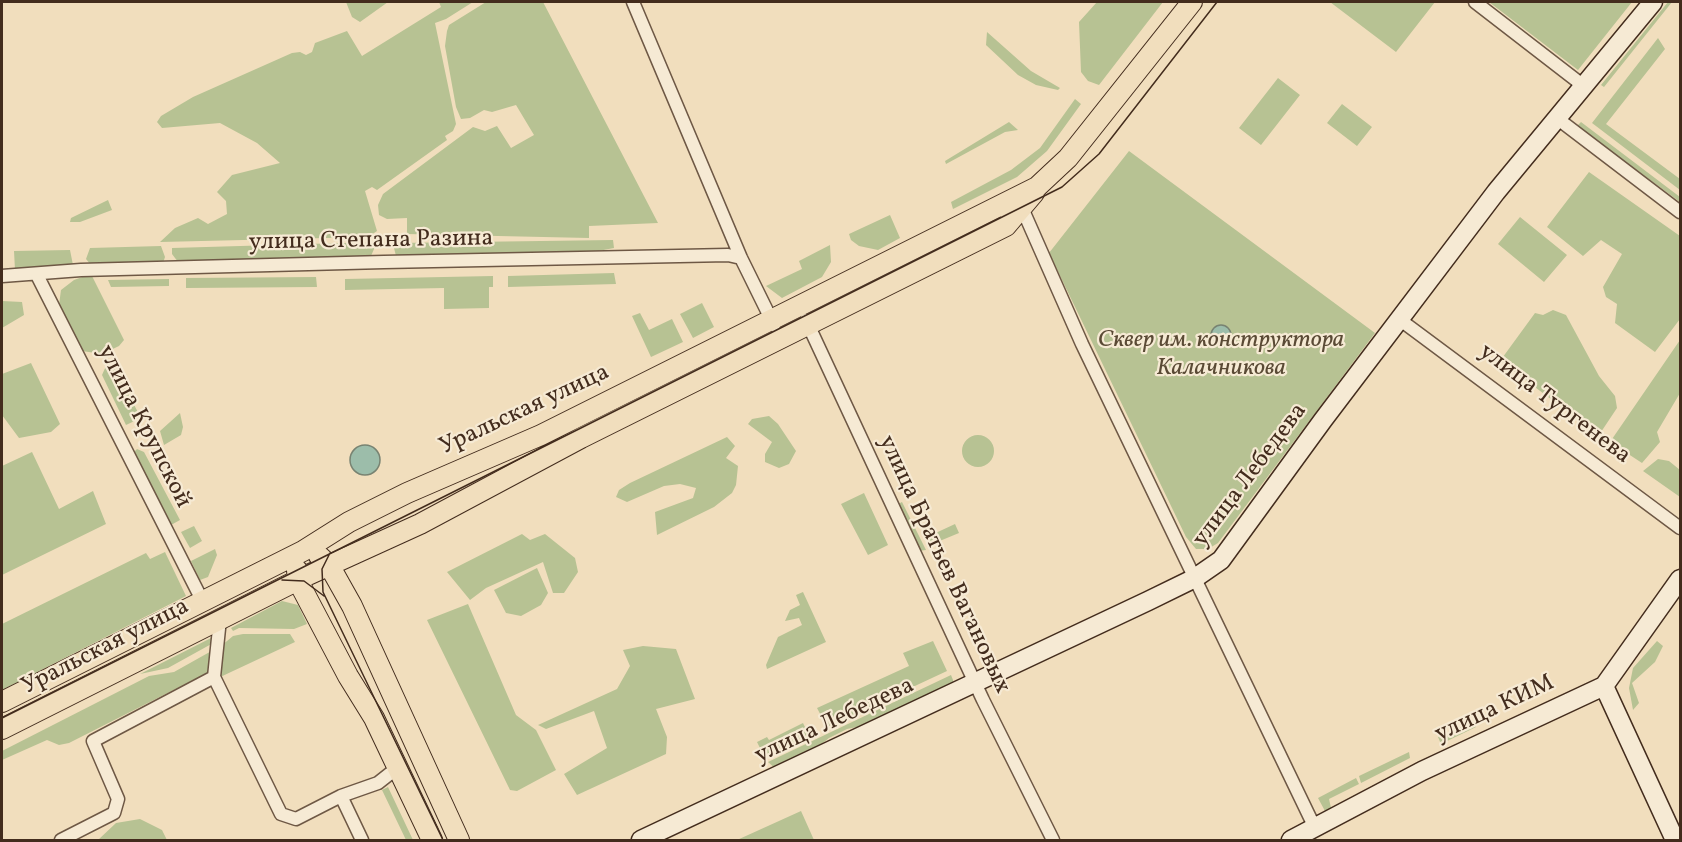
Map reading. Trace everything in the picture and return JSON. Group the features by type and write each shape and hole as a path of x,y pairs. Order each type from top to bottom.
{"main road":[{"name":"Уральская улица","path":"2,702 303,551 349,522 407,493 541,435 771,319 1017,205 1068,158 1192,2"},
{"name":"Уральская улица","path":"2,729 329,565 420,524 505,477 1006,226 1017,205"},
{"path":"432,840 374,718 348,676 298,581 297,561 303,551 317,555 329,565 352,606 459,840"}],"street":[{"path":"633,2 741,258 781,339"},
{"path":"1475,2 1585,87"},
{"name":"улица Лебедева","path":"641,840 1195,578 1221,560 1237,542 1399,319 1506,178 1585,87 1653,2"},
{"path":"1558,119 1680,212"},
{"path":"1017,205 1195,578 1313,833"},
{"name":"улица Степана Разина","path":"2,276 81,270 384,262 728,255 741,258"},
{"name":"улица Крупской","path":"37,275 203,602"},
{"name":"улица Братьев Вагановых","path":"798,306 976,683 1053,840"},
{"name":"улица Тургенева","path":"1399,319 1680,528"},
{"name":"улица КИМ","path":"1291,840 1313,833 1469,748 1604,686 1680,579"},
{"path":"220,619 214,678 281,814 296,819 341,796 378,783 397,768"},
{"path":"61,840 114,813 118,798 93,741 214,678"},
{"path":"1604,686 1676,840"},
{"path":"341,796 362,840"}],"green space":[{"path":"346,2 388,2 360,22 352,17"},
{"path":"439,2 473,2 446,19 435,23 456,124 453,131 445,136 447,140 377,190 372,187 365,191 377,231 368,237 160,242 175,228 198,218 208,224 227,214 226,201 217,192 232,175 280,163 257,143 220,123 162,128 157,122 161,116 193,97 292,53 300,52 306,55 312,52 315,43 347,31 362,56 441,7"},
{"path":"486,2 543,2 658,223 589,226 589,238 407,234 407,218 387,219 379,215 378,205 383,194 473,127 485,131 497,126 511,148 534,135 516,105 492,112 484,110 470,118 461,119 456,107 445,46 447,31 449,25"},
{"path":"1097,2 1163,2 1099,85 1088,81 1081,72 1079,22"},
{"path":"1330,2 1435,2 1396,52"},
{"path":"1489,2 1632,2 1578,70"},
{"path":"1668,2 1672,2 1604,87 1601,85"},
{"path":"987,32 1031,71 1060,88 1058,90 1036,85 1018,75 986,45"},
{"path":"1658,38 1665,49 1606,124 1680,179 1680,190 1592,123"},
{"path":"1278,78 1300,95 1261,145 1239,128"},
{"path":"1075,99 1081,104 1047,151 1017,177 953,209 951,202 1011,170 1040,148"},
{"path":"1342,104 1372,127 1357,146 1327,123"},
{"path":"1009,122 1018,130 1005,132 946,164 945,161"},
{"path":"1581,122 1680,197 1680,202 1577,126"},
{"name":"Сквер им. конструктора Калачникова","path":"1129,151 1375,333 1218,543 1208,549 1196,549 1186,537 1049,253"},
{"path":"1589,172 1680,236 1680,319 1655,352 1615,323 1617,304 1606,297 1603,287 1622,254 1601,240 1583,256 1547,227"},
{"path":"108,200 112,210 80,222 70,222 71,218"},
{"path":"890,215 900,238 878,250 859,246 851,240 849,234"},
{"path":"1520,217 1567,255 1544,282 1498,244"},
{"path":"613,240 614,248 593,252 396,256 394,248 397,243"},
{"path":"377,242 371,256 178,262 172,254 172,248"},
{"path":"830,245 831,262 822,277 782,298 766,286 802,269 799,261"},
{"path":"161,246 165,257 163,263 91,265 86,259 90,248"},
{"path":"70,250 73,265 15,270 14,251"},
{"path":"614,273 616,284 508,287 508,276"},
{"path":"92,276 124,340 119,346 102,354 82,351 59,305 61,290 74,280"},
{"path":"493,276 493,287 489,287 489,308 444,309 444,288 345,290 345,279"},
{"path":"316,277 317,287 186,288 186,278"},
{"path":"169,279 169,286 111,287 108,280"},
{"path":"2,301 22,302 24,315 2,328"},
{"path":"702,303 714,327 693,338 680,314"},
{"path":"1553,310 1566,315 1599,376 1615,396 1617,408 1599,435 1500,361 1535,313 1543,315"},
{"path":"640,313 649,330 672,319 683,342 651,357 632,316"},
{"path":"1680,340 1680,393 1657,432 1660,442 1642,463 1610,442"},
{"path":"31,363 60,424 51,432 19,438 2,415 2,374"},
{"path":"113,365 141,418 126,425 102,375 106,366"},
{"path":"180,413 183,427 181,435 164,445 160,431"},
{"path":"769,416 778,424 796,451 789,464 779,468 765,462 765,454 772,442 748,424 752,419"},
{"path":"978,435 989,440 994,451 989,462 978,467 967,462 962,451 967,440"},
{"path":"727,437 735,446 726,458 738,466 736,485 732,493 714,507 657,535 655,512 693,498 696,488 680,484 664,486 627,502 616,497 619,490 630,483"},
{"path":"137,449 144,452 180,520 171,525 135,457 134,452"},
{"path":"32,452 59,509 93,491 106,524 2,575 2,466"},
{"path":"1658,459 1669,461 1680,470 1680,497 1643,471"},
{"path":"864,493 888,545 868,555 841,504"},
{"path":"902,502 926,550 918,551 896,505"},
{"path":"955,524 959,533 930,545 927,537"},
{"path":"194,526 202,541 190,548 181,532"},
{"path":"522,534 530,540 545,534 575,558 578,572 564,593 553,593 543,562 486,588 470,600 447,572"},
{"path":"215,549 217,555 208,577 200,580 191,561"},
{"path":"165,552 186,596 2,690 2,624 146,553 150,559"},
{"path":"537,568 548,593 541,605 521,616 506,613 494,590"},
{"path":"803,592 826,642 767,669 766,665 778,637 802,625 799,618 785,621 790,610 800,605 796,595"},
{"path":"282,601 298,605 307,624 294,629 239,628 233,631 231,628"},
{"path":"468,604 516,715 536,730 556,770 517,791 510,790 427,620"},
{"path":"290,634 295,642 216,679 221,646 233,636"},
{"path":"213,637 215,642 168,668 140,674"},
{"path":"933,641 947,671 827,727 817,708 909,666 903,653"},
{"path":"1657,641 1663,646 1655,662 1632,683 1639,703 1633,710 1629,688 1633,668"},
{"path":"643,646 676,649 695,699 656,709 667,737 666,754 577,795 564,774 607,748 594,711 546,729 538,725 617,689 630,666 623,650"},
{"path":"215,649 211,671 69,743 59,745 47,740 2,760 2,751 149,676 174,672"},
{"path":"951,675 955,685 872,724 847,729 829,738 814,750 776,769 768,762"},
{"path":"1473,721 1476,727 1441,744 1438,737"},
{"path":"803,723 809,735 764,756 757,742 767,737 769,740"},
{"path":"1409,752 1410,758 1361,783 1359,776"},
{"path":"1356,778 1359,784 1329,799 1331,808 1325,811 1318,798"},
{"path":"388,787 413,840 406,840 382,790"},
{"path":"801,811 814,840 737,840"},
{"path":"140,819 162,830 167,840 98,840 116,823"}],"shaded area":[{"path":"1217,325 1225,325 1231,331 1231,339 1225,345 1217,345 1211,339 1211,331"},
{"path":"365,445 376,449 380,460 376,471 365,475 354,471 350,460 354,449"}],"tram line":[{"path":"2,718 1062,187 1099,154 1217,2"},
{"path":"330,553 322,569 323,592 443,840"},
{"path":"282,580 304,581 324,596"}]}
